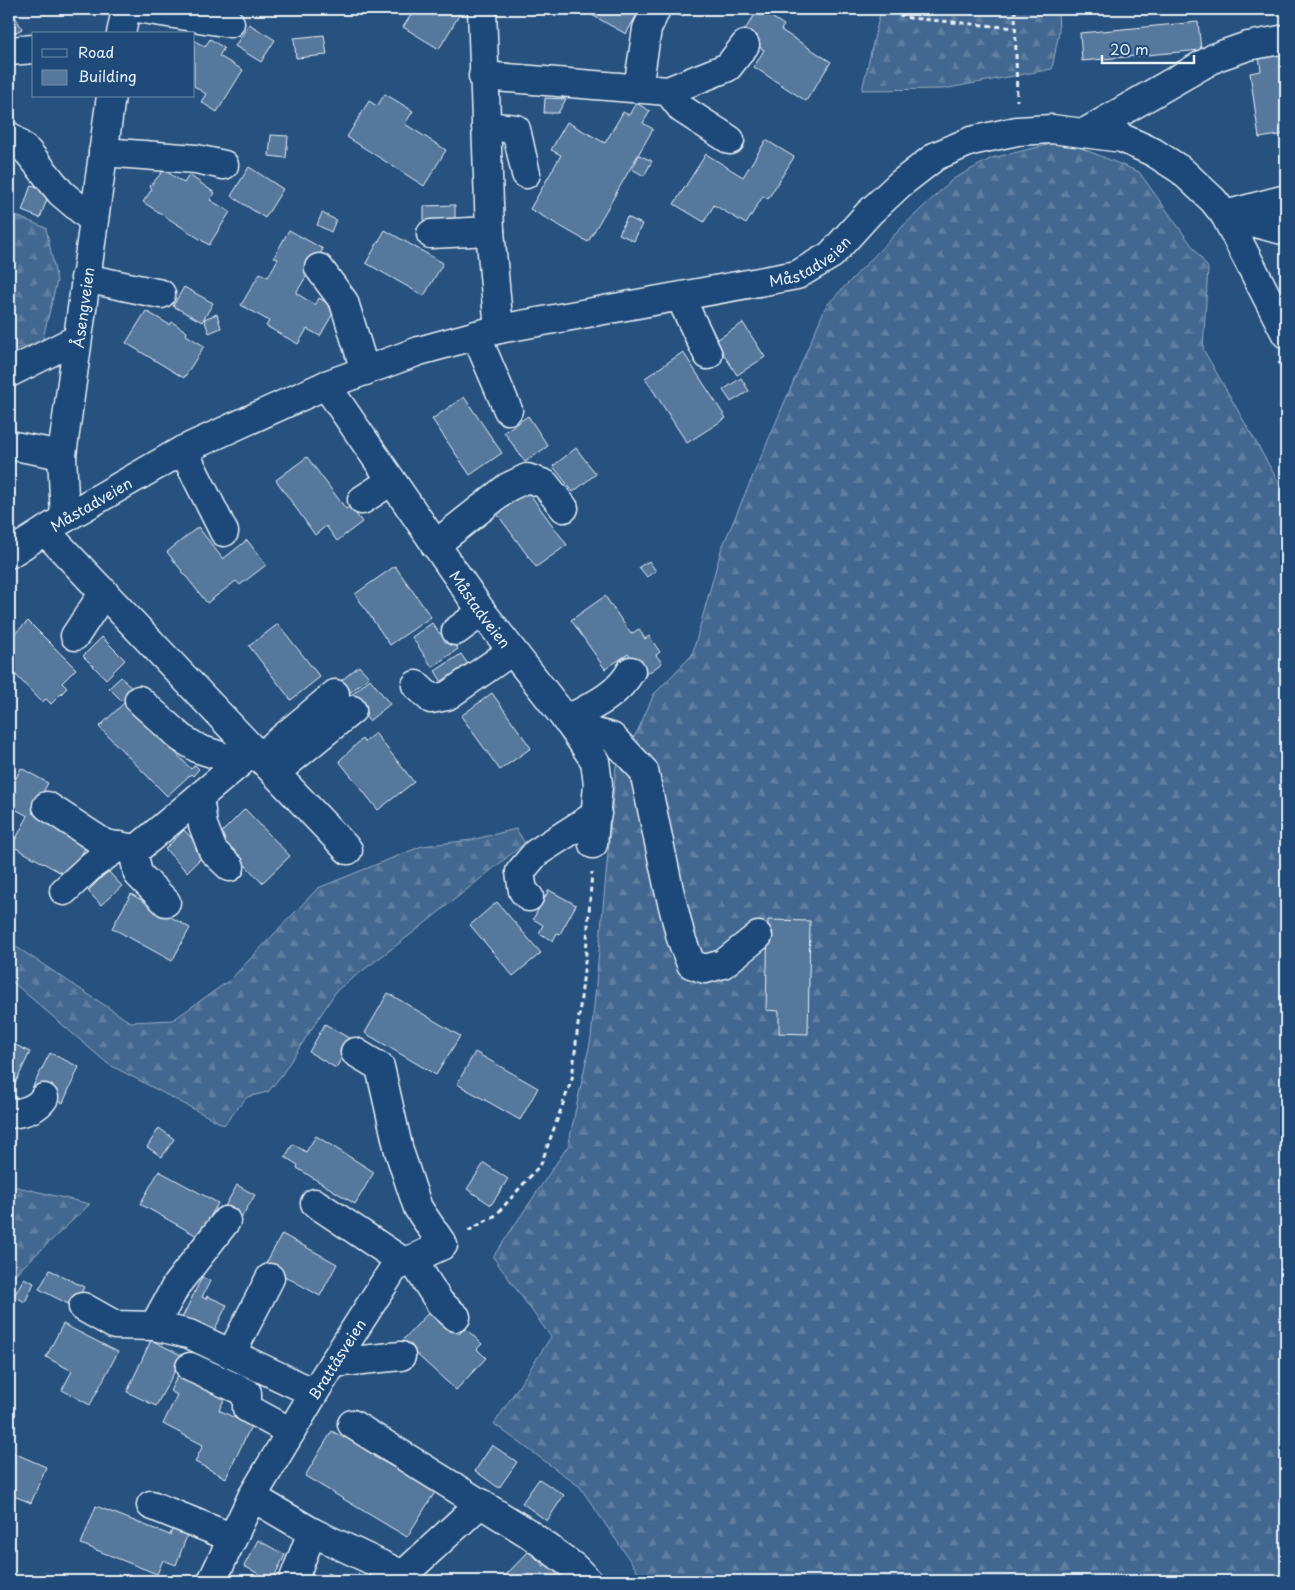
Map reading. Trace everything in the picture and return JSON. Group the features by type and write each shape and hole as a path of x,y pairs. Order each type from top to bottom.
{"street":[{"path":"121,32 126,9"},
{"path":"143,9 230,23"},
{"path":"482,9 490,231 488,332 508,410"},
{"path":"638,88 647,29 656,10"},
{"path":"1086,132 1216,56 1248,46 1286,39"},
{"path":"483,76 668,91 728,67 745,45"},
{"path":"9,51 32,49"},
{"path":"668,91 682,109 730,140"},
{"name":"Åsengveien","path":"56,525 62,455 111,98"},
{"path":"486,126 516,129 526,174"},
{"name":"Måstadveien","path":"9,554 183,450 326,385 419,351 488,332 797,275 831,255 887,196 936,156 971,141 1017,131 1052,129 1122,138 1153,152 1181,170 1214,200 1225,215 1286,334"},
{"path":"9,136 28,152 61,192 93,220"},
{"path":"103,152 196,159 224,165"},
{"path":"1225,215 1286,199"},
{"path":"1225,215 1286,231"},
{"path":"431,234 490,231"},
{"path":"319,268 344,302 365,371"},
{"path":"85,278 162,294"},
{"path":"680,297 708,355"},
{"path":"9,373 77,339"},
{"name":"Måstadveien","path":"326,385 482,612 569,723 595,761 598,784 594,844"},
{"path":"9,445 62,455"},
{"path":"183,450 224,532"},
{"path":"434,544 508,487 527,478 545,484 564,508"},
{"path":"362,500 392,481"},
{"name":"Måstadveien","path":"56,525 104,592 257,761 348,850"},
{"path":"75,636 104,592"},
{"path":"456,631 482,612"},
{"path":"416,685 431,699 447,696 512,650"},
{"path":"569,723 606,700 627,678 631,671"},
{"path":"139,700 181,738 199,749 257,761"},
{"path":"64,891 92,864 129,848 199,797 257,761 344,702"},
{"path":"569,723 612,737 644,772 669,890 691,964 705,970 724,964 758,936"},
{"path":"199,797 203,825 213,851 230,867"},
{"path":"47,806 105,844 129,848 134,855 138,874 166,902"},
{"path":"529,897 523,891 520,872 536,853 597,814"},
{"path":"355,1052 380,1067 399,1151 418,1208 443,1244"},
{"path":"9,1114 18,1113 40,1105 44,1098"},
{"path":"315,1203 408,1261 440,1303 456,1317"},
{"path":"154,1326 177,1284 226,1221"},
{"name":"Brattåsveien","path":"212,1581 252,1497 314,1393 394,1268 443,1244"},
{"path":"231,1354 270,1278"},
{"path":"83,1306 115,1325 154,1326 189,1334 314,1393"},
{"path":"333,1363 401,1356"},
{"path":"190,1366 247,1393 247,1408 291,1432"},
{"path":"352,1424 535,1539 574,1567 588,1581"},
{"path":"252,1497 312,1532 406,1578 481,1504"},
{"path":"151,1505 233,1538"},
{"path":"293,1581 312,1532"}],"path":[{"path":"881,9 910,18 1015,28"},
{"path":"1015,9 1017,131"},
{"path":"443,1244 496,1215 541,1164 572,1078 586,954 594,844"}],"green space":[{"path":"881,9 1058,9 1059,32 1052,69 943,89 862,90"},
{"path":"1064,141 1139,172 1208,268 1203,349 1286,495 1286,1581 644,1581 580,1487 494,1424 551,1337 493,1257 568,1146 591,1038 616,766 638,730 654,694 692,655 721,550 826,306 903,226 953,179 992,158"},
{"path":"9,213 46,228 57,281 42,342 9,351"},
{"path":"516,829 525,843 414,932 337,990 281,1076 268,1092 247,1097 224,1125 108,1064 9,979 9,942 130,1022 173,1020 230,980 318,888 422,846 471,840"},
{"path":"9,1185 90,1204 9,1280"}],"building":[{"path":"9,9 11,9 22,29 9,36"},
{"path":"408,9 456,9 461,12 439,49 403,27 413,12"},
{"path":"581,9 640,9 626,34"},
{"path":"666,9 687,9 683,17"},
{"path":"759,9 784,25 781,30 831,62 806,101 754,67 764,50 741,35"},
{"path":"1198,22 1201,50 1082,61 1080,33"},
{"path":"249,24 275,40 261,62 235,46"},
{"path":"324,35 327,55 296,58 294,38"},
{"path":"210,39 224,48 219,56 243,70 217,112 201,102 206,94 195,87 195,41 205,47"},
{"path":"1286,52 1286,134 1259,138 1250,73 1261,71 1259,56"},
{"path":"385,94 413,111 405,124 446,150 424,186 347,137 369,101 377,106"},
{"path":"545,98 566,99 558,113 544,113"},
{"path":"636,103 650,111 643,123 653,129 588,242 530,209 561,155 551,150 567,122 605,143 623,112 629,115"},
{"path":"271,135 288,136 286,158 269,156"},
{"path":"766,140 794,157 768,199 763,196 746,224 714,205 704,222 674,204 706,154 743,177"},
{"path":"639,155 652,161 644,176 632,169"},
{"path":"249,167 283,189 265,218 231,196"},
{"path":"164,170 184,183 189,175 215,193 210,200 230,212 209,245 143,202 152,189 150,186"},
{"path":"31,185 50,191 40,218 22,211"},
{"path":"455,205 455,224 424,225 424,206"},
{"path":"322,213 336,220 331,232 317,225"},
{"path":"627,217 642,224 634,241 619,234"},
{"path":"289,230 323,249 296,293 315,305 319,298 336,308 320,336 307,329 298,344 266,326 269,321 241,305 260,273 268,277 278,259 274,257"},
{"path":"385,230 443,263 424,296 366,263"},
{"path":"184,287 213,303 202,322 173,306"},
{"path":"146,311 170,325 172,322 187,332 186,335 204,346 184,378 126,343"},
{"path":"217,314 221,328 209,333 204,319"},
{"path":"743,323 765,357 737,375 715,341"},
{"path":"683,352 726,418 687,443 645,378"},
{"path":"741,378 749,391 731,402 723,390"},
{"path":"464,397 502,453 470,475 432,419"},
{"path":"528,416 548,446 525,462 504,432"},
{"path":"576,448 596,474 573,492 553,466"},
{"path":"307,457 346,509 350,506 362,522 337,541 326,526 315,535 276,480"},
{"path":"526,489 567,545 536,567 495,511"},
{"path":"198,527 223,559 247,540 266,565 240,585 236,581 207,603 167,552"},
{"path":"649,561 656,571 647,577 639,567"},
{"path":"395,566 431,617 390,645 355,594"},
{"path":"605,596 631,634 639,629 645,639 649,636 660,652 656,655 662,663 644,676 628,654 605,669 571,620"},
{"path":"28,621 76,669 62,683 67,688 51,704 46,699 42,702 9,668 9,639"},
{"path":"432,623 440,634 445,630 458,649 432,667 412,637"},
{"path":"278,624 320,677 291,700 249,646"},
{"path":"102,637 125,660 106,679 83,656"},
{"path":"461,654 473,672 447,690 435,671"},
{"path":"359,666 369,677 347,695 337,684"},
{"path":"121,677 137,694 128,703 191,769 195,765 199,769 167,796 99,727 124,703 109,688"},
{"path":"370,679 390,704 369,721 349,697"},
{"path":"492,693 531,748 500,770 461,716"},
{"path":"375,733 414,782 378,810 339,761 362,739 364,742"},
{"path":"21,768 48,783 32,813 88,843 69,877 12,846 28,816 9,806 9,774 16,778"},
{"path":"245,809 290,856 262,883 218,836"},
{"path":"184,830 206,853 187,872 165,849"},
{"path":"108,871 122,886 101,905 88,891"},
{"path":"549,890 576,905 560,934 557,933 553,941 539,933 543,925 533,919"},
{"path":"131,894 190,928 172,961 112,928"},
{"path":"497,902 541,953 513,976 470,925"},
{"path":"768,920 810,921 808,1034 779,1033 779,1011 766,1010"},
{"path":"388,993 460,1036 436,1075 365,1033"},
{"path":"325,1024 352,1040 336,1068 309,1052"},
{"path":"9,1042 30,1052 13,1088 9,1086"},
{"path":"475,1052 538,1088 520,1120 457,1084"},
{"path":"50,1053 79,1067 63,1103 32,1088"},
{"path":"159,1128 174,1139 162,1157 147,1147"},
{"path":"316,1136 374,1172 355,1204 297,1168 298,1165 285,1157 293,1144 306,1152"},
{"path":"484,1163 508,1179 491,1205 467,1189"},
{"path":"159,1171 218,1203 199,1237 140,1204"},
{"path":"237,1185 255,1195 241,1218 224,1208"},
{"path":"282,1234 337,1264 320,1296 265,1265"},
{"path":"50,1270 84,1287 74,1307 39,1289"},
{"path":"202,1277 210,1281 202,1297 206,1299 207,1296 227,1305 213,1333 182,1318"},
{"path":"24,1278 34,1283 25,1302 14,1296"},
{"path":"432,1309 459,1334 465,1328 482,1344 477,1349 486,1358 456,1390 402,1341"},
{"path":"63,1324 118,1352 90,1405 62,1390 72,1371 46,1357"},
{"path":"151,1340 183,1356 156,1406 127,1392"},
{"path":"180,1371 227,1394 219,1410 251,1426 226,1478 195,1462 203,1445 163,1424 177,1395 170,1391"},
{"path":"332,1431 344,1438 347,1432 377,1450 373,1456 393,1467 396,1461 428,1479 424,1485 435,1492 407,1537 305,1476"},
{"path":"492,1445 517,1462 499,1488 475,1471"},
{"path":"9,1451 46,1467 31,1503 9,1494"},
{"path":"539,1479 564,1495 547,1521 522,1503"},
{"path":"96,1506 170,1535 173,1527 188,1533 176,1565 163,1560 157,1574 81,1544"},
{"path":"258,1540 285,1555 272,1581 244,1566"},
{"path":"529,1551 544,1566 548,1561 562,1575 558,1579 561,1581 500,1581"},
{"path":"328,1573 342,1581 323,1581"}]}
